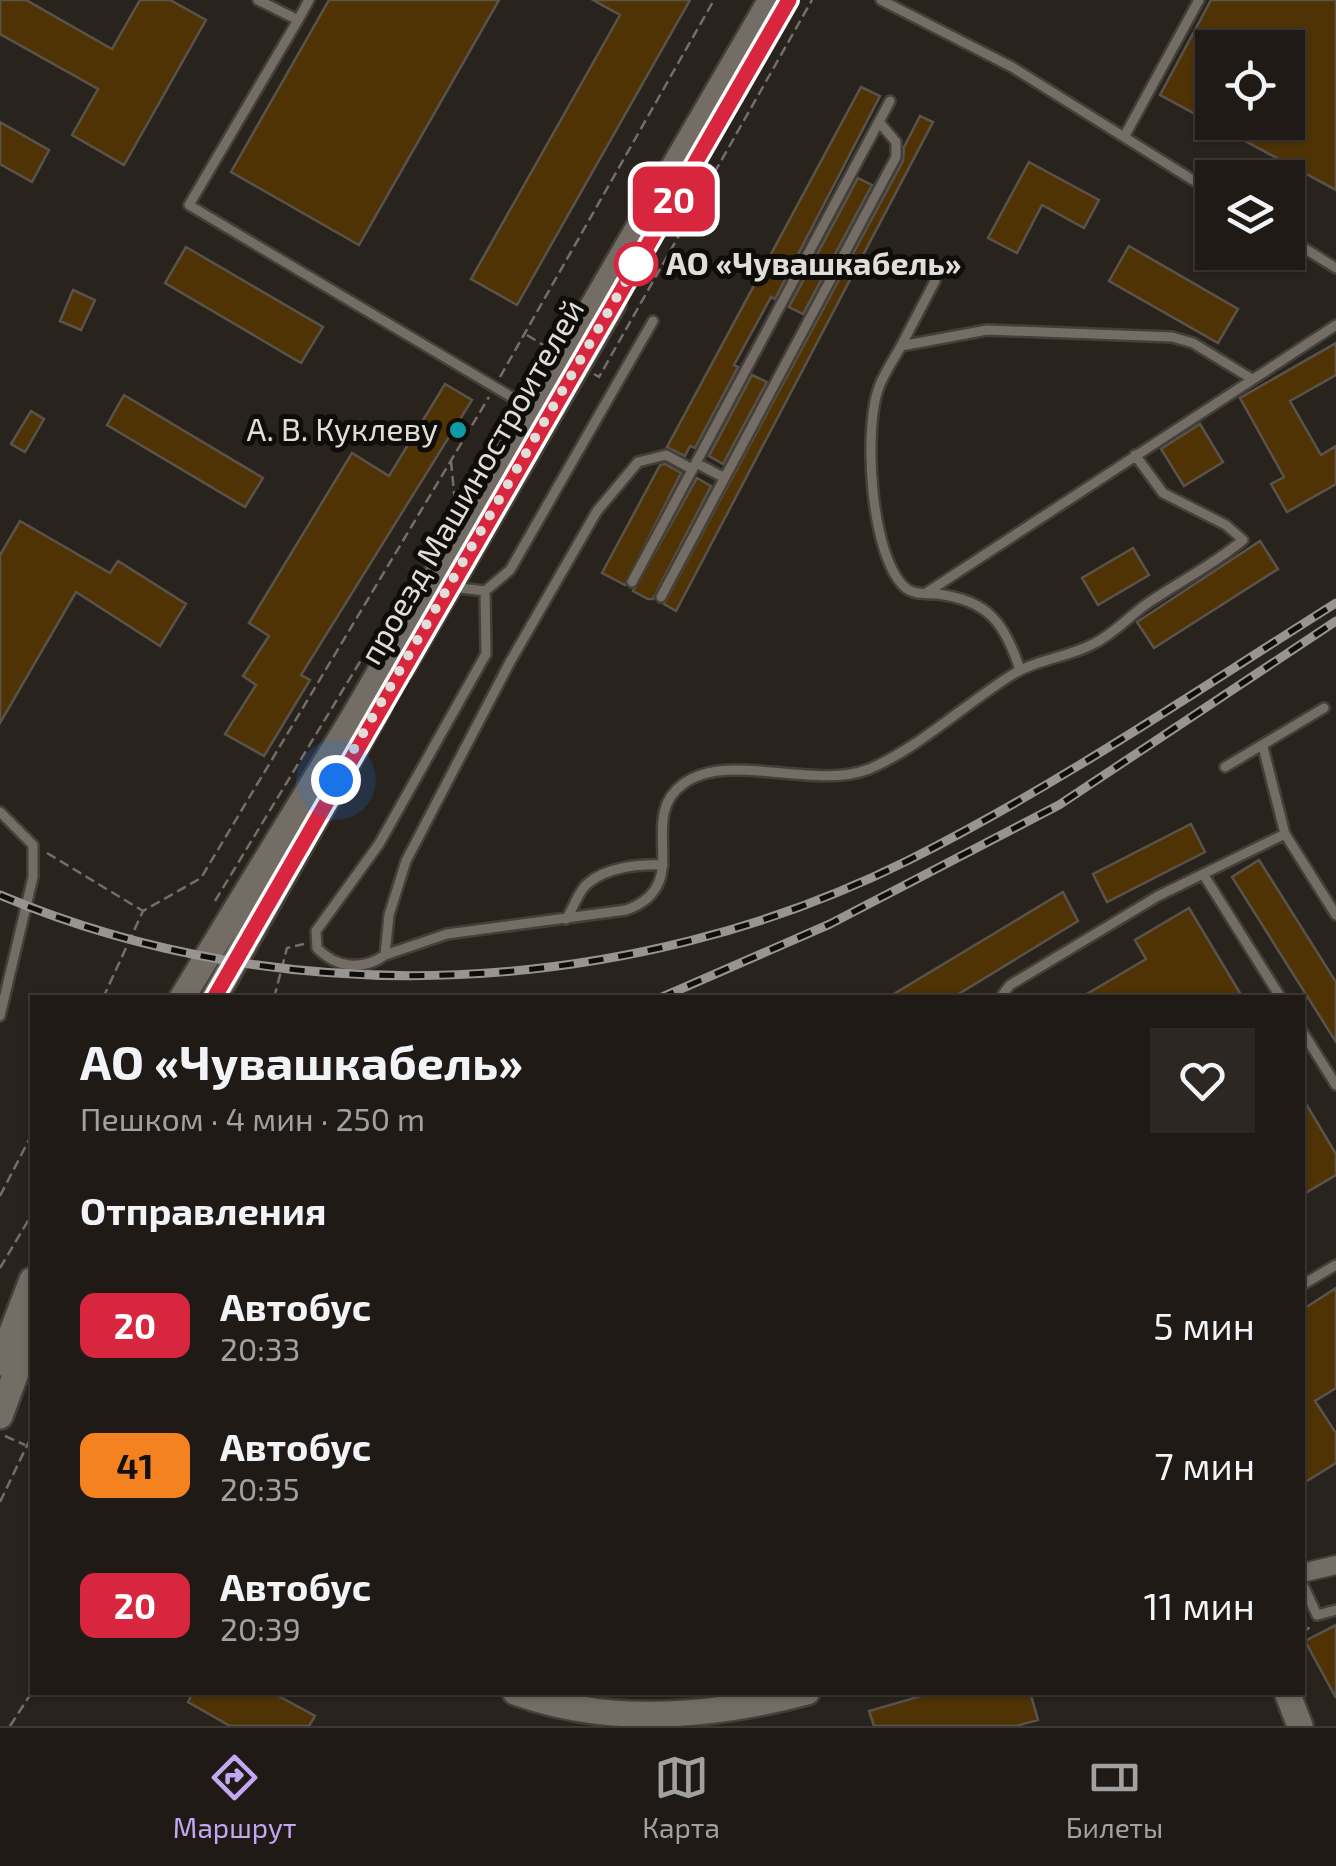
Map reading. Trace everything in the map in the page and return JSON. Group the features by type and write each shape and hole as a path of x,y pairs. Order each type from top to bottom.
{"main road":[{"name":"проезд Машиностроителей","path":"216,995 442,582 772,0"},
{"name":"проезд Машиностроителей","path":"539,413 789,0"},
{"name":"проезд Машиностроителей","path":"184,995 442,582"},
{"path":"2,1426 12,1357 30,1288"},
{"path":"12,1357 30,1333"},
{"path":"523,1695 571,1713 671,1721 714,1704 784,1695"},
{"path":"1288,1695 1300,1726"}],"street":[{"path":"1305,1572 1336,1564"}],"lane":[{"path":"258,0 298,20"},
{"path":"309,0 188,205 493,390 539,413"},
{"path":"881,0 1012,67 1195,181"},
{"path":"1124,137 1199,0"},
{"path":"632,582 890,101"},
{"path":"661,597 896,157 896,142 878,122"},
{"path":"1305,249 1336,268"},
{"path":"936,281 878,387 872,464 878,526 892,572 908,590 980,604 998,617 1020,670"},
{"path":"485,591 510,570 653,320"},
{"path":"926,593 1336,325"},
{"path":"901,346 987,330 1172,337 1193,343 1252,379"},
{"path":"385,954 389,915 412,848 510,662 597,511 638,462 666,455 723,477"},
{"path":"485,591 486,654 378,844 320,920 316,940 324,956 338,963 367,965 385,954 446,934 644,904 657,890 663,865 662,821 668,800 683,784 706,774 736,771 799,778 868,769 1020,670 1096,643 1242,540 1226,525 1163,492 1135,456"},
{"path":"442,582 485,591"},
{"path":"1225,767 1324,708"},
{"path":"1263,747 1285,834 1336,916"},
{"path":"0,812 33,844 30,891 0,1016"},
{"path":"1002,995 1010,985 1158,896 1205,877 1285,834"},
{"path":"566,918 586,885 601,876 634,865 663,865"},
{"path":"1205,877 1279,995"},
{"path":"1305,1036 1336,1084"},
{"path":"1305,1283 1336,1265"},
{"path":"1305,1590 1317,1616 1336,1610"}],"path":[{"path":"104,995 143,911 201,878 526,334 714,0"},
{"path":"584,369 598,377 812,0"},
{"path":"526,334 543,345"},
{"path":"451,461 455,506"},
{"path":"208,913 362,659"},
{"path":"33,844 143,911"},
{"path":"275,995 287,948 316,940"},
{"path":"0,1196 30,1138"},
{"path":"0,1268 30,1217"},
{"path":"2,1426 27,1446"},
{"path":"0,1502 30,1440"},
{"path":"10,1726 30,1695"}],"building":[{"path":"0,0 26,0 112,49 140,0 170,0 206,20 124,165 72,135 98,89 0,34"},
{"path":"329,0 499,0 359,245 231,172"},
{"path":"593,0 690,0 517,305 471,279 620,15"},
{"path":"1211,0 1336,0 1336,190 1305,173 1305,160 1280,160 1243,140 1305,140 1305,30 1195,30 1195,114 1160,95"},
{"path":"861,87 880,96 775,299 771,297 734,365 738,367 695,448 690,446 685,456 667,447"},
{"path":"920,116 933,122 676,611 664,604 903,161 904,147"},
{"path":"0,122 49,150 32,182 0,164"},
{"path":"1029,162 1099,200 1084,228 1042,205 1017,253 988,238"},
{"path":"858,178 872,185 803,314 789,307"},
{"path":"1129,246 1238,309 1218,343 1109,281"},
{"path":"186,247 323,327 301,363 165,283"},
{"path":"73,290 95,300 81,330 60,321"},
{"path":"1336,343 1336,375 1290,401 1321,455 1336,446 1336,484 1287,512 1271,484 1284,477 1240,398"},
{"path":"752,375 767,382 723,464 709,456"},
{"path":"445,384 472,400 301,675 310,680 264,756 225,734 256,685 243,676 269,636 249,623 352,453 389,476"},
{"path":"124,395 263,478 245,507 107,425"},
{"path":"31,411 44,419 25,452 11,444"},
{"path":"1200,424 1223,462 1184,486 1161,449"},
{"path":"660,465 681,473 625,585 602,573"},
{"path":"697,478 711,486 653,599 648,599 633,591"},
{"path":"20,521 110,573 118,561 186,604 160,646 76,592 0,723 0,555"},
{"path":"1260,541 1278,569 1154,648 1137,622"},
{"path":"1133,548 1149,575 1098,605 1082,578"},
{"path":"1191,824 1205,852 1107,902 1093,874"},
{"path":"1259,860 1336,982 1336,1042 1232,877"},
{"path":"1063,892 1078,921 957,995 892,995"},
{"path":"1189,908 1241,995 1085,995 1146,959 1135,940"},
{"path":"1305,1102 1336,1154 1336,1175 1305,1193"},
{"path":"1336,1288 1336,1388 1315,1401 1336,1433 1336,1463 1305,1482 1305,1308"},
{"path":"1336,1625 1336,1698 1305,1641"},
{"path":"192,1695 276,1695 315,1716 309,1726 230,1726 188,1702"},
{"path":"925,1695 1031,1695 1038,1720 1016,1726 874,1726 869,1711"}],"railway":[{"path":"0,895 110,934 224,960 341,973 458,975 575,964 690,941 802,906 909,860 1126,737 1336,603"},
{"path":"667,995 830,924 1059,805 1336,621"}],"bus line":[{"name":"20","path":"216,995 789,0"}],"place":[{"name":"АО «Чувашкабель»","path":"636,264"},
{"name":"А. В. Куклеву","path":"458,430"}],"route":[{"path":"336,780 636,264"}]}
